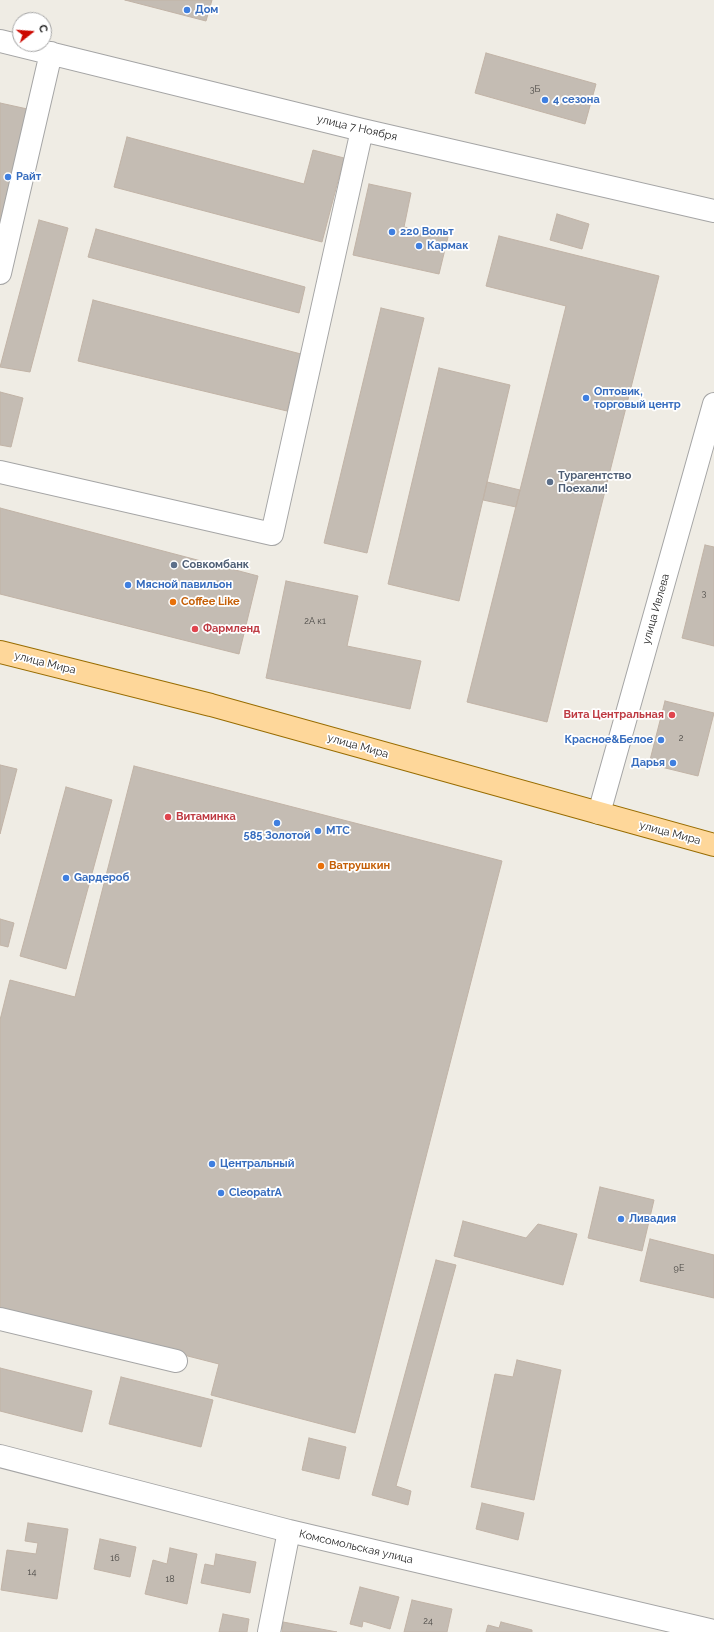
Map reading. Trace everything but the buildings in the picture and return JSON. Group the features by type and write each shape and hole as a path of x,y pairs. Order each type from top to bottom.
{"main road":[{"name":"улица Мира","path":"0,652 211,705 714,845"}],"street":[{"name":"улица 7 Ноября","path":"0,41 362,130 714,211"},
{"path":"0,273 51,53"},
{"path":"0,472 272,534 362,130"},
{"name":"улица Ивлева","path":"599,813 714,404"},
{"path":"0,1319 176,1361"},
{"name":"Комсомольская улица","path":"0,1456 289,1531 714,1631"},
{"path":"269,1632 289,1531"}],"place":[{"name":"Дом","path":"187,10"},
{"name":"4 сезона","path":"545,100"},
{"name":"Райт","path":"8,177"},
{"name":"220 Вольт","path":"392,232"},
{"name":"Кармак","path":"419,246"},
{"name":"Оптовик, торговый центр","path":"586,398"},
{"name":"Турагентство Поехали!","path":"550,482"},
{"name":"Совкомбанк","path":"174,565"},
{"name":"Мясной павильон","path":"128,585"},
{"name":"Coffee Like","path":"173,602"},
{"name":"Фармленд","path":"195,629"},
{"name":"Вита Центральная","path":"672,715"},
{"name":"Красное&Белое","path":"661,740"},
{"name":"Дарья","path":"673,763"},
{"name":"Витаминка","path":"168,817"},
{"name":"585 Золотой","path":"277,823"},
{"name":"МТС","path":"318,831"},
{"name":"Ватрушкин","path":"321,866"},
{"name":"Gардероб","path":"66,878"},
{"name":"Центральный","path":"212,1164"},
{"name":"CleopatrA","path":"221,1193"},
{"name":"Ливадия","path":"621,1219"}]}
